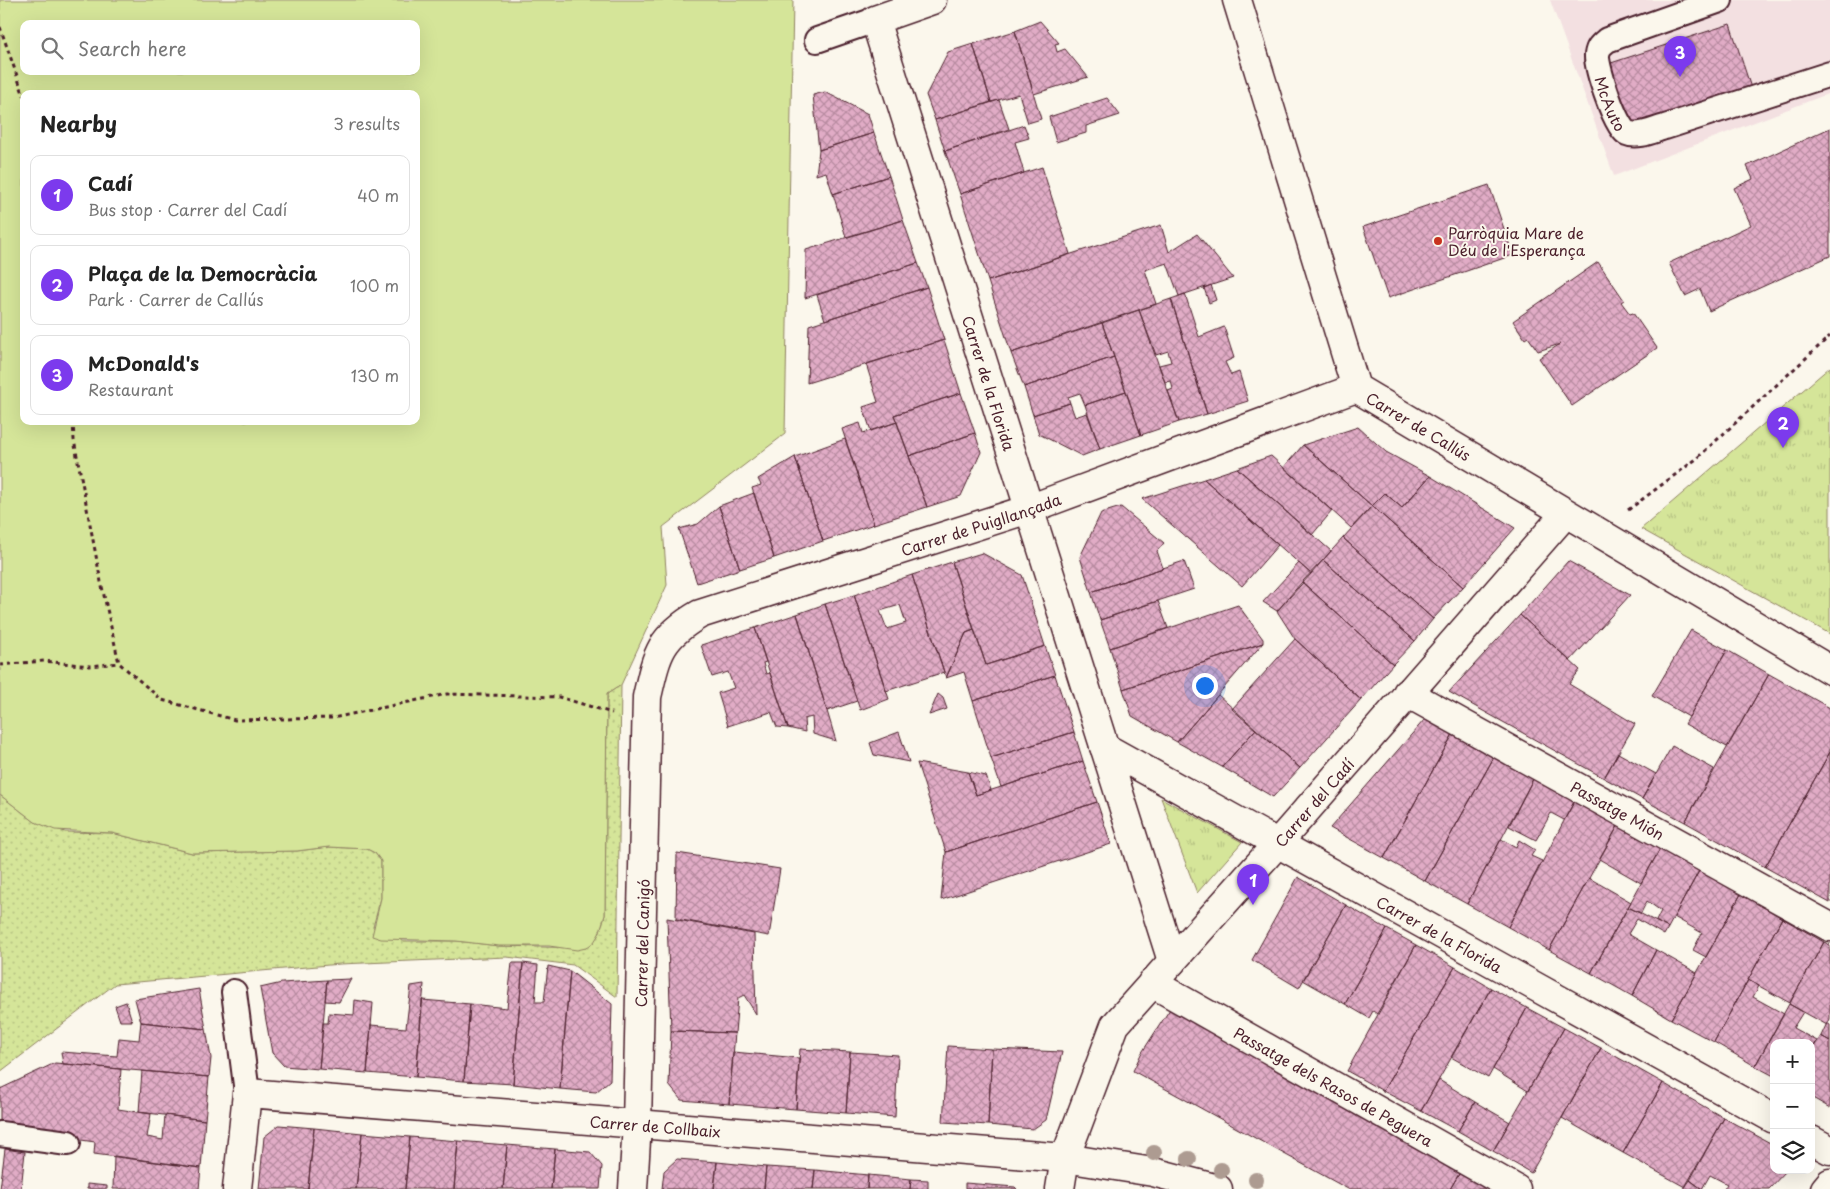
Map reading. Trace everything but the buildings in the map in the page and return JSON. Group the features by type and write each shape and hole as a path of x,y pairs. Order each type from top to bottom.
{"street":[{"path":"875,20 932,0"},
{"name":"Carrer de Callús","path":"1237,0 1356,388 1830,670"},
{"name":"Carrer de la Florida","path":"875,20 1172,961"},
{"name":"Carrer de Puigllançada","path":"647,697 654,667 664,643 679,626 700,614 1029,509 1356,388"},
{"name":"Carrer del Cadí","path":"1060,1189 1065,1158 1115,1025 1278,844 1407,693 1565,514"},
{"name":"Passatge Mión","path":"1407,693 1830,927"},
{"name":"Carrer del Canigó","path":"633,1189 637,1124 647,697"},
{"name":"Carrer de la Florida","path":"1104,747 1770,1117"},
{"name":"Passatge dels Rasos de Peguera","path":"1152,983 1516,1189"},
{"path":"237,1189 247,1093"},
{"name":"Carrer de Collbaix","path":"247,1093 1065,1158 1153,1172 1218,1189"},
{"path":"1815,1142 1830,1150"},
{"path":"1825,1189 1830,1183"}],"lane":[{"name":"McAuto","path":"1720,0 1607,40 1598,48 1597,58 1615,116 1619,127 1627,134 1639,134 1665,127 1830,74"},
{"path":"817,40 875,20"},
{"path":"234,992 247,1093"},
{"path":"0,1134 68,1143"}],"path":[{"path":"0,27 22,90"},
{"path":"1599,531 1695,460 1830,336"},
{"path":"73,425 74,440 99,573 119,663 162,700 235,720 333,718 447,694 559,697 646,724"},
{"path":"0,665 44,662 90,666 119,663"}],"shaded area":[{"path":"1550,0 1830,0 1830,93 1614,176"}],"green space":[{"path":"0,0 793,0 785,434 663,527 667,585 621,685 607,694 605,915 599,934 594,942 586,948 577,950 549,946 499,946 456,941 381,939 372,936 381,898 381,861 375,853 367,849 329,847 297,851 192,853 112,833 55,830 35,822 0,795"},
{"path":"1830,367 1830,634 1641,529"},
{"path":"621,685 617,997 573,965 507,957 340,964 115,984 0,1072 0,795 35,822 65,832 112,833 192,853 297,851 329,847 367,849 375,853 381,861 381,898 373,927 403,941 456,941 499,946 586,948 599,934 605,915 607,694"},
{"path":"1161,798 1242,842 1197,893"}],"place":[{"name":"McDonald's","path":"1680,77"},
{"name":"Parròquia Mare de Déu de l'Esperança","path":"1438,241"},
{"name":"Plaça de la Democràcia","path":"1783,448"},
{"name":"Cadí","path":"1253,905"}]}
